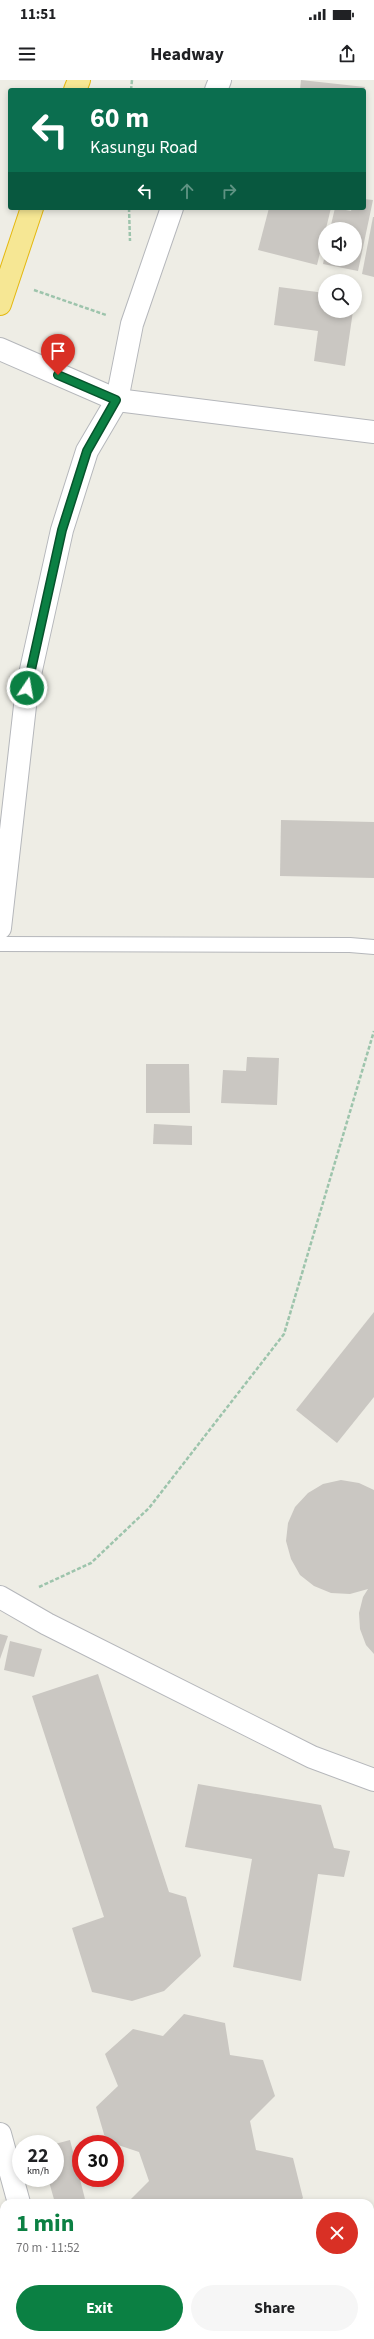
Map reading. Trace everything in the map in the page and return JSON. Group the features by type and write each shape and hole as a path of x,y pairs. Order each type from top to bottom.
{"highway":[{"path":"0,304 31,210"}],"street":[{"path":"0,928 27,688 60,537 87,451 116,400 132,324 171,210"},
{"path":"0,349 116,400 374,432"},
{"path":"4,1600 47,1624 312,1757 374,1780"},
{"path":"0,2134 18,2199"}],"lane":[{"path":"0,944 342,945 374,947"}],"path":[{"path":"8,281 132,324"},
{"path":"4,1600 91,1563 149,1508 284,1334 374,1031"}],"building":[{"path":"301,80 365,87 365,88 300,88"},
{"path":"366,199 373,200 362,252 362,222 332,222 335,210 366,210"},
{"path":"268,210 331,210 328,222 318,222 317,265 258,250"},
{"path":"373,217 374,217 374,277 362,274"},
{"path":"333,266 359,266 358,271"},
{"path":"279,287 318,292 318,318 352,318 345,366 314,361 318,331 274,325"},
{"path":"281,820 374,822 374,878 280,876"},
{"path":"247,1057 279,1058 277,1105 221,1103 223,1070 246,1071"},
{"path":"146,1064 189,1064 190,1113 146,1113"},
{"path":"154,1124 192,1126 192,1145 153,1144"},
{"path":"374,1312 374,1397 337,1443 296,1410"},
{"path":"341,1480 359,1483 374,1490 374,1654 366,1645 360,1629 359,1613 363,1597 368,1589 350,1594 331,1593 314,1586 300,1575 291,1559 286,1541 288,1523 295,1507 308,1493 323,1484"},
{"path":"0,1634 8,1636 0,1659"},
{"path":"10,1641 42,1649 34,1677 4,1670"},
{"path":"98,1674 169,1892 186,1897 201,1956 164,1991 132,2001 92,1992 72,1928 104,1917 32,1696"},
{"path":"198,1784 321,1805 334,1848 350,1851 344,1877 318,1874 301,1981 233,1967 252,1859 185,1847"},
{"path":"184,2014 225,2023 230,2055 263,2060 275,2096 250,2121 256,2150 293,2158 302,2199 131,2199 149,2181 139,2152 124,2147 124,2135 104,2135 96,2107 118,2086 105,2054 133,2029 163,2036"},
{"path":"70,2140 72,2148 72,2187 82,2187 85,2199 54,2199 51,2187 64,2187 64,2142"}],"route":[{"path":"27,688 62,530 87,451 116,400 58,375"}]}
